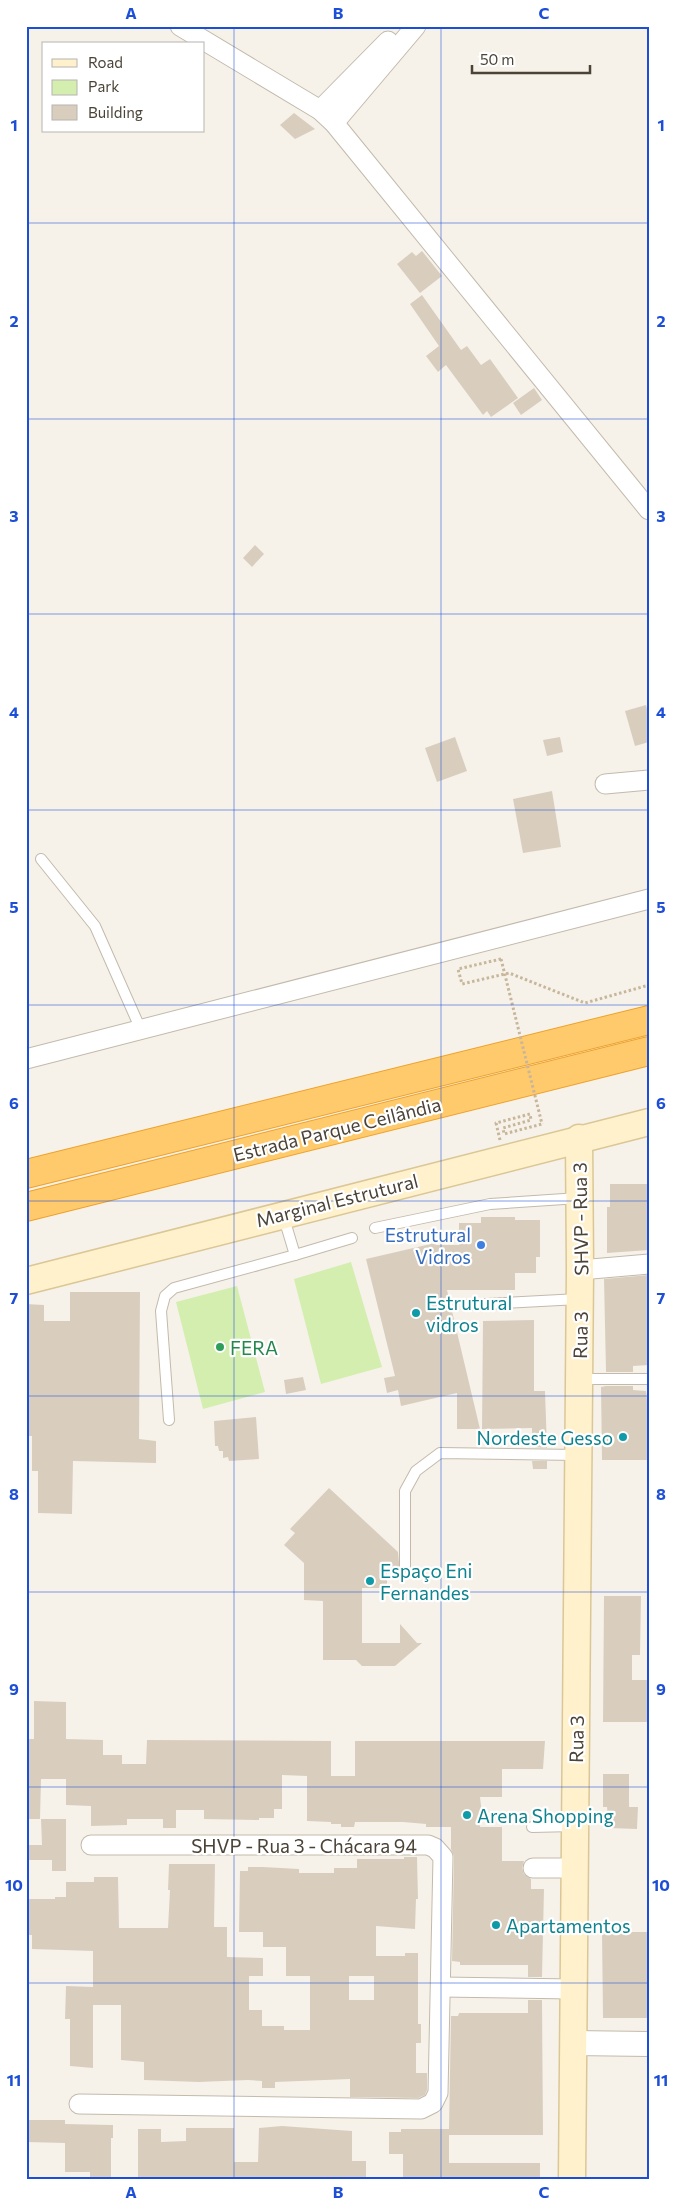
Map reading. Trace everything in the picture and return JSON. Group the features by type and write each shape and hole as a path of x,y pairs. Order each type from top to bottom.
{"highway":[{"name":"Estrada Parque Ceilândia","path":"26,1174 649,1020"},
{"name":"Estrada Parque Ceilândia","path":"26,1207 649,1051"}],"main road":[{"name":"Marginal Estrutural","path":"26,1280 579,1138 649,1122"},
{"name":"SHVP - Rua 3","path":"579,1138 580,1299"},
{"name":"Rua 3","path":"572,2180 580,1299"}],"street":[{"path":"180,26 320,110 334,123 649,510"},
{"path":"320,110 403,26"},
{"path":"334,123 416,26"},
{"path":"605,784 649,780"},
{"path":"26,1059 649,898"},
{"path":"580,1270 649,1264"},
{"name":"SHVP - Rua 3 - Chácara 94","path":"79,2104 421,2108 433,2102 438,2093 442,1857 436,1848 428,1845 91,1845"},
{"path":"532,1868 576,1868"},
{"path":"441,1987 573,1989"},
{"path":"573,2043 649,2044"}],"lane":[{"path":"41,859 95,926 141,1030"},
{"path":"375,1228 490,1204 580,1198"},
{"path":"283,1214 295,1255"},
{"path":"169,1420 161,1311 165,1296 174,1288 352,1238"},
{"path":"467,1305 580,1299"},
{"path":"579,1379 649,1379"},
{"path":"405,1566 405,1491 416,1471 440,1453 579,1455"},
{"path":"532,1827 575,1826"}],"path":[{"path":"496,1123 530,1114 531,1120 502,1128 504,1134 542,1124 501,959 458,969 462,984 509,972 585,1003 649,985"}],"green space":[{"path":"351,1262 382,1367 321,1384 294,1279"},
{"name":"FERA","path":"237,1286 265,1392 203,1409 176,1302"}],"building":[{"path":"294,113 315,129 295,139 280,125"},
{"path":"422,251 442,276 420,293 397,264 412,252 416,256"},
{"path":"422,295 461,350 467,346 481,365 490,359 518,398 491,417 487,411 483,415 446,365 438,372 426,356 439,346 410,304"},
{"path":"534,388 542,400 521,415 513,403"},
{"path":"255,545 264,554 252,567 243,558"},
{"path":"646,705 649,716 649,742 635,746 625,711"},
{"path":"455,737 467,771 437,782 425,748"},
{"path":"560,737 563,752 547,756 543,740"},
{"path":"552,791 561,847 523,853 513,799"},
{"path":"610,1184 649,1184 649,1250 607,1253 607,1207 610,1207"},
{"path":"481,1217 515,1217 515,1220 540,1220 540,1257 536,1257 536,1273 515,1273 515,1290 447,1290 480,1429 457,1429 457,1393 401,1406 398,1390 387,1393 384,1378 395,1376 366,1259 435,1243 436,1245 459,1245 459,1223 481,1223"},
{"path":"649,1275 649,1365 633,1366 633,1372 606,1372 604,1279"},
{"path":"70,1292 140,1292 139,1439 156,1441 156,1463 73,1461 72,1514 38,1513 38,1471 32,1471 32,1436 26,1436 26,1304 44,1305 44,1321 70,1321"},
{"path":"534,1320 534,1391 545,1391 547,1448 532,1447 532,1428 482,1429 483,1321"},
{"path":"303,1377 306,1390 286,1394 284,1380"},
{"path":"633,1386 633,1390 646,1391 649,1415 649,1460 602,1460 601,1387"},
{"path":"256,1417 259,1459 229,1461 228,1457 223,1458 223,1451 219,1451 218,1446 215,1446 214,1421"},
{"path":"532,1461 547,1461 547,1469 533,1469"},
{"name":"Espaço Eni Fernandes","path":"329,1488 398,1552 400,1573 387,1573 387,1588 362,1588 362,1643 400,1643 400,1624 417,1643 422,1643 395,1666 362,1666 356,1660 323,1660 323,1601 304,1600 304,1563 284,1545 295,1533 290,1529"},
{"path":"604,1596 641,1596 640,1655 632,1655 632,1680 649,1680 649,1722 603,1722"},
{"path":"34,1701 66,1702 66,1739 103,1740 103,1755 122,1755 122,1764 146,1764 147,1740 331,1741 331,1776 355,1776 355,1741 545,1741 543,1769 502,1769 502,1797 480,1797 482,1814 480,1827 502,1827 502,1861 524,1861 522,1868 524,1874 531,1879 531,1889 544,1889 542,1977 528,1977 528,1965 460,1965 460,1962 452,1961 454,1857 451,1849 451,1827 426,1827 426,1824 403,1822 355,1822 354,1827 341,1827 341,1824 331,1824 331,1822 307,1821 307,1776 282,1775 282,1809 274,1809 274,1818 259,1818 259,1820 204,1819 204,1810 176,1810 176,1828 163,1828 163,1819 127,1819 127,1825 91,1826 91,1806 66,1805 66,1779 41,1779 40,1819 26,1819 26,1739 34,1739"},
{"path":"603,1774 629,1774 629,1807 638,1807 637,1829 609,1828 607,1807 603,1807"},
{"path":"41,1819 66,1819 66,1871 52,1871 52,1860 26,1860 26,1845 42,1845"},
{"path":"404,1857 417,1857 418,1899 416,1899 415,1929 376,1926 376,1956 405,1956 405,1953 418,1953 418,2024 421,2024 421,2043 416,2043 416,2073 427,2073 427,2090 425,2095 418,2098 350,2097 350,2079 275,2082 275,2088 262,2088 262,2081 248,2080 199,2082 144,2080 144,2062 121,2060 121,2005 93,2005 93,2068 70,2066 70,2019 65,2019 66,1986 93,1987 93,1951 32,1949 32,1935 28,1935 28,1923 26,1923 26,1899 66,1897 66,1882 94,1882 94,1877 118,1877 119,1928 168,1928 169,1864 215,1864 214,1927 227,1927 227,1957 263,1958 263,1976 249,1976 249,2010 262,2010 262,2026 284,2026 284,2030 310,2030 310,1976 286,1976 286,1947 263,1947 263,1932 239,1932 240,1871 248,1871 248,1867 263,1867 299,1869 299,1873 334,1873 334,1868 357,1868 357,1859 404,1859","holes":["349,1976 374,1976 374,2000 349,2000"]},
{"path":"602,1932 649,1932 649,2018 603,2018"},
{"path":"528,2000 542,2000 543,2135 449,2135 449,2163 540,2163 540,2180 403,2180 403,2154 389,2154 389,2132 401,2132 401,2129 449,2129 451,2016 458,2016 459,2013 528,2013"},
{"path":"26,2120 65,2120 65,2124 113,2125 113,2138 111,2138 111,2180 90,2180 90,2172 65,2172 65,2143 26,2142"},
{"path":"282,2126 352,2131 352,2161 366,2161 366,2180 138,2180 138,2129 161,2129 161,2142 186,2141 186,2128 234,2128 234,2162 258,2162 259,2128"}],"place":[{"name":"Estrutural Vidros","path":"481,1245"},
{"name":"Estrutural vidros","path":"416,1313"},
{"name":"FERA","path":"220,1347"},
{"name":"Nordeste Gesso","path":"623,1437"},
{"name":"Espaço Eni Fernandes","path":"370,1581"},
{"name":"Arena Shopping","path":"467,1815"},
{"name":"Apartamentos","path":"496,1925"}]}
